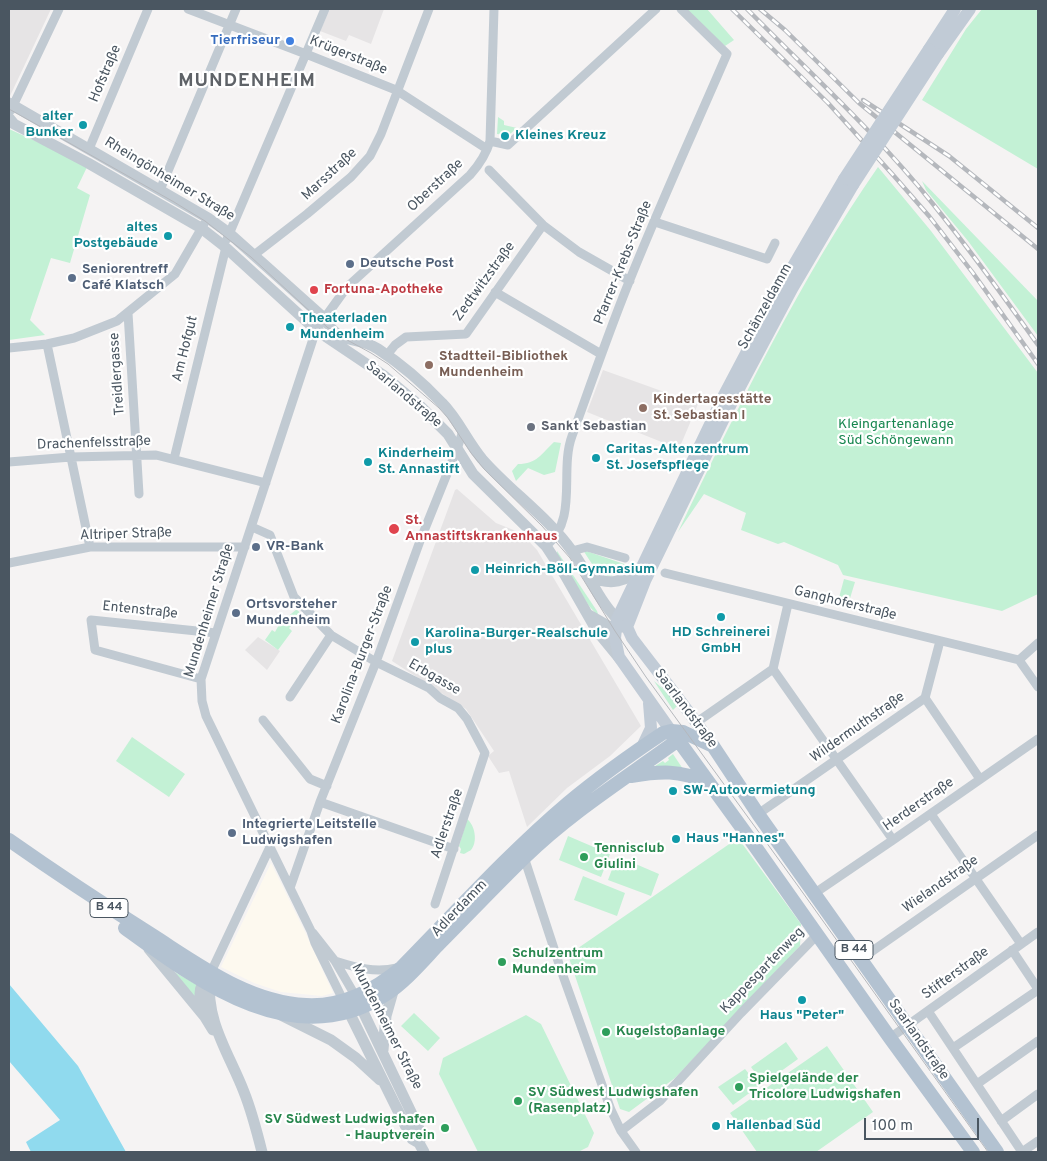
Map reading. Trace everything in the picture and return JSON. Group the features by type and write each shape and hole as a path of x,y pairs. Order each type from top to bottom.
{"main road":[{"name":"Schänzeldamm","path":"934,52 954,9"},
{"name":"Schänzeldamm","path":"618,654 620,625 638,573 724,395 782,285 934,52 970,9"},
{"name":"Schänzeldamm","path":"620,625 645,581 733,400 849,182"},
{"name":"Saarlandstraße","path":"620,625 632,638 685,710 697,722 758,814 996,1152"},
{"name":"Saarlandstraße","path":"618,654 648,700 677,734 708,782 973,1152"},
{"path":"642,748 651,728 651,713 648,700"},
{"path":"685,710 677,734 713,746"},
{"name":"Adlerdamm","path":"394,988 567,803 663,734 677,734"},
{"name":"Adlerdamm","path":"208,980 285,1003 307,1005 352,1004 402,967 523,852 626,777 677,734"},
{"path":"626,777 656,772 673,772 691,775 708,782"},
{"name":"B 44","path":"9,840 119,914 208,980"},
{"name":"B 44","path":"9,849 143,941 250,1005 275,1012 311,1017 339,1015 352,1004 384,996 394,988"}],"street":[{"path":"10,111 59,9"},
{"name":"Hofstraße","path":"89,149 148,9"},
{"name":"Krügerstraße","path":"188,9 396,90 489,145"},
{"path":"160,190 236,9"},
{"name":"Am Hofgut","path":"174,459 229,233 325,9"},
{"name":"Marsstraße","path":"254,255 308,214 363,165 370,156 381,134 396,90 429,9"},
{"path":"494,9 489,145 508,145 656,9"},
{"name":"Pfarrer-Krebs-Straße","path":"546,546 558,534 566,512 568,449 602,354 630,281 727,54 681,9"},
{"name":"Rheingönheimer Straße","path":"10,111 89,149 160,190 204,223 225,246 316,330"},
{"name":"Rheingönheimer Straße","path":"10,111 14,124 204,223 229,233 324,318"},
{"name":"Oberstraße","path":"324,318 347,287 470,175 481,161 489,145"},
{"path":"489,170 543,225 579,252 630,281"},
{"path":"655,222 767,259 775,243"},
{"path":"9,348 47,344 74,338 109,325 128,313 175,274 204,223"},
{"name":"Zedtwitzstraße","path":"386,355 406,337 466,334 543,225"},
{"path":"495,292 602,354"},
{"name":"Treidlergasse","path":"128,313 139,494"},
{"name":"Mundenheimer Straße","path":"324,318 316,330 201,679 202,701 206,716 315,942 383,1054 422,1135 422,1147"},
{"name":"Saarlandstraße","path":"324,318 331,330 338,335 374,347 386,355 443,403 484,460 558,534 572,551 620,625"},
{"name":"Saarlandstraße","path":"316,330 364,361 405,393 441,426 473,474 546,546 605,643 618,654"},
{"path":"47,344 90,547"},
{"name":"Karolina-Burger-Straße","path":"290,888 320,802 376,662 422,534 463,431"},
{"name":"Drachenfelsstraße","path":"9,462 71,457 156,455 266,483"},
{"name":"Erbgasse","path":"252,527 270,534 294,597 332,634 376,662 429,688 440,698 458,708 467,719 485,753"},
{"name":"Altriper Straße","path":"9,563 90,547 245,547"},
{"path":"572,551 587,547 625,558"},
{"path":"588,576 612,583 638,573"},
{"name":"Ganghoferstraße","path":"665,573 1019,660"},
{"path":"697,722 773,669 788,604"},
{"name":"Saarlandstraße","path":"588,614 598,622 620,625"},
{"name":"Entenstraße","path":"201,679 95,650 91,620 216,633"},
{"path":"290,697 332,634"},
{"name":"Wildermuthstraße","path":"758,814 926,698 940,641"},
{"path":"1038,644 1019,660 1038,687"},
{"path":"773,669 893,840"},
{"path":"926,698 980,779"},
{"path":"263,720 310,779 327,786"},
{"name":"Herderstraße","path":"814,893 931,814 1038,738"},
{"name":"Adlerstraße","path":"435,904 485,753"},
{"path":"320,802 454,849"},
{"path":"931,814 1021,944"},
{"name":"Wielandstraße","path":"861,959 1038,834"},
{"path":"205,1017 200,1004 200,990 208,980 270,847"},
{"path":"523,852 564,979 611,1110 621,1131 636,1152"},
{"name":"Mundenheimer Straße","path":"311,931 335,961 386,1087 412,1139 422,1147"},
{"name":"Stifterstraße","path":"890,1038 1038,932"},
{"name":"Kappesgartenweg","path":"621,1131 660,1101 741,1013 818,934"},
{"path":"143,941 205,1017 222,1046 244,1092 262,1152"},
{"path":"1012,950 1038,990"},
{"path":"335,961 368,970 389,970 402,967"},
{"path":"208,980 210,1003 222,1046"},
{"path":"383,1054 384,1026 394,988"},
{"name":"Saarlandstraße","path":"953,1048 1038,990"},
{"name":"Saarlandstraße","path":"928,1011 1022,1152 1038,1141"},
{"path":"275,1012 338,1044 356,1058 386,1087"},
{"path":"977,1084 1038,1040"},
{"path":"1001,1121 1038,1094"}],"shaded area":[{"path":"9,9 51,9 10,96 9,95"},
{"path":"330,9 384,9 371,44 349,35 346,41 320,31"},
{"name":"Kindertagesstätte St. Sebastian I","path":"603,370 698,404 679,449 587,412"},
{"path":"457,489 496,523 521,533 537,550 641,726 610,756 567,788 527,827 509,771 499,773 488,756 494,751 466,709 392,661 455,490"},
{"path":"258,637 280,651 267,670 245,650"},
{"path":"271,863 333,993 322,996 281,992 254,983 221,967"}],"green space":[{"path":"684,9 707,9 734,40 725,46 708,33"},
{"path":"982,9 1038,9 1038,169 922,100 966,29"},
{"path":"498,117 504,121 504,125 517,128 509,135 511,138 509,140 506,135 497,134"},
{"path":"9,129 88,165 77,188 90,195 70,263 51,258 30,320 45,335 9,340"},
{"name":"Kleingartenanlage Süd Schöngewann","path":"878,167 931,231 1038,373 1038,594 1002,611 843,575 838,565 784,542 778,544 741,530 746,513 704,494 678,532 723,438 771,345 849,210"},
{"path":"922,181 1038,301 1038,336 968,241 926,190"},
{"path":"554,442 561,443 555,472 544,475 528,468 516,481 512,471 518,464 534,460"},
{"path":"583,550 630,566 614,575 602,574"},
{"path":"557,551 597,611 599,617 589,606 557,555"},
{"path":"844,579 855,582 847,608 837,605"},
{"path":"297,609 302,616 289,628 292,631 278,650 265,640 272,630 275,632 280,623"},
{"path":"654,681 678,705 673,710"},
{"path":"132,737 185,774 169,797 116,761"},
{"path":"673,754 683,769 652,768 663,761 665,763"},
{"path":"467,819 472,825 475,838 471,850 464,854 460,853 461,849 459,846"},
{"name":"Tennisclub Giulini","path":"568,836 610,854 601,877 559,860"},
{"path":"738,838 801,924 800,946 675,1078 629,1112 620,1109 568,955"},
{"name":"Tennisclub Giulini","path":"617,856 659,874 651,896 608,880"},
{"name":"Tennisclub Giulini","path":"583,876 625,893 617,916 574,900"},
{"path":"171,970 197,985 196,1003"},
{"path":"414,1013 440,1038 428,1051 401,1026"},
{"name":"SV Südwest Ludwigshafen (Rasenplatz)","path":"526,1015 541,1024 594,1133 588,1147 578,1152 478,1152 439,1074 443,1058"},
{"path":"786,1042 798,1059 763,1084 751,1067"},
{"path":"827,1046 873,1112 816,1152 757,1152 730,1113"},
{"name":"Spielgelände der Tricolore Ludwigshafen","path":"745,1069 759,1086 733,1105 718,1087"}],"water":[{"path":"9,984 78,1066 126,1152 31,1152 26,1142 60,1120 9,1061"}],"tram line":[{"path":"9,109 205,221 251,257 327,327 388,364 439,408 484,469 542,526 570,558 646,677 988,1152"}],"railway":[{"path":"732,9 828,103 929,216 973,273 1038,364"},
{"path":"747,9 843,104 912,178 974,256 1038,345"},
{"path":"760,9 785,30 859,103 1038,249"},
{"path":"863,100 949,156 1038,228"}],"place":[{"name":"Tierfriseur","path":"290,41"},
{"name":"alter Bunker","path":"83,125"},
{"name":"Kleines Kreuz","path":"505,136"},
{"name":"altes Postgebäude","path":"168,236"},
{"name":"Deutsche Post","path":"350,264"},
{"name":"Seniorentreff Café Klatsch","path":"72,278"},
{"name":"Fortuna-Apotheke","path":"314,290"},
{"name":"Theaterladen Mundenheim","path":"290,327"},
{"name":"Stadtteil-Bibliothek Mundenheim","path":"429,365"},
{"name":"Kindertagesstätte St. Sebastian I","path":"643,408"},
{"name":"Sankt Sebastian","path":"531,427"},
{"name":"Caritas-Altenzentrum St. Josefspflege","path":"596,458"},
{"name":"Kinderheim St. Annastift","path":"368,462"},
{"name":"St. Annastiftskrankenhaus","path":"394,529"},
{"name":"VR-Bank","path":"256,547"},
{"name":"Heinrich-Böll-Gymnasium","path":"475,570"},
{"name":"Ortsvorsteher Mundenheim","path":"236,613"},
{"name":"HD Schreinerei GmbH","path":"721,617"},
{"name":"Karolina-Burger-Realschule plus","path":"415,642"},
{"name":"SW-Autovermietung","path":"673,791"},
{"name":"Integrierte Leitstelle Ludwigshafen","path":"232,833"},
{"name":"Haus \"Hannes\"","path":"676,839"},
{"name":"Tennisclub Giulini","path":"584,857"},
{"name":"Schulzentrum Mundenheim","path":"502,962"},
{"name":"Haus \"Peter\"","path":"802,1000"},
{"name":"Kugelstoßanlage","path":"606,1032"},
{"name":"Spielgelände der Tricolore Ludwigshafen","path":"739,1087"},
{"name":"SV Südwest Ludwigshafen (Rasenplatz)","path":"518,1101"},
{"name":"Hallenbad Süd","path":"716,1126"},
{"name":"SV Südwest Ludwigshafen - Hauptverein","path":"445,1128"}],"district":[{"name":"MUNDENHEIM","path":"247,82"}]}
